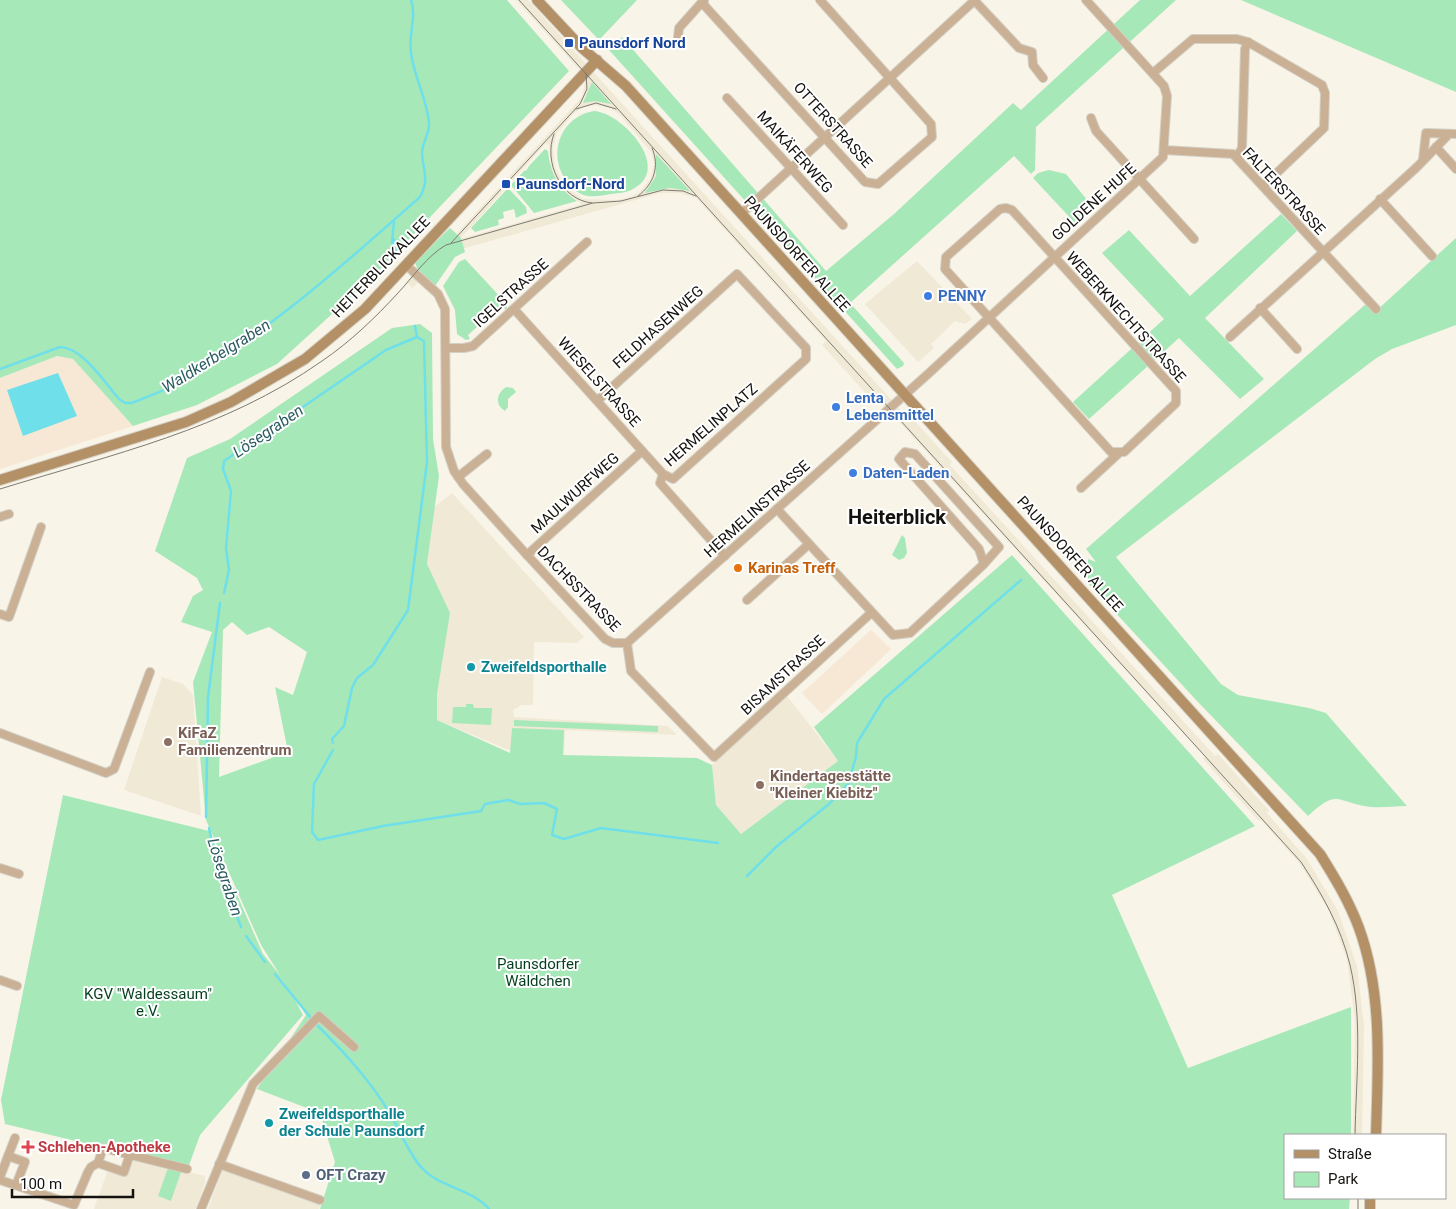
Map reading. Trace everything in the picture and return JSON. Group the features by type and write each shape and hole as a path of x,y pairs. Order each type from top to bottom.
{"main road":[{"name":"PAUNSDORFER ALLEE","path":"536,0 582,48 626,86 1200,718 1325,860 1349,905 1359,930 1369,968 1376,1021 1376,1134"},
{"name":"HEITERBLICKALLEE","path":"0,480 186,422 231,402 305,359 338,334 365,309 597,60"}],"street":[{"name":"OTTERSTRASSE","path":"704,1 704,5 826,136 865,182 871,185 878,184 932,137 932,124 820,0"},
{"path":"741,214 975,0 1019,48 1032,52 1033,65 1043,78"},
{"path":"1086,0 1166,91 1164,150"},
{"name":"OTTERSTRASSE","path":"678,37 679,28 704,1"},
{"path":"1153,74 1193,39 1237,39 1248,42 1322,85 1326,94 1324,124 1321,132 1263,186"},
{"path":"1237,157 1242,148 1245,49 1248,42"},
{"name":"MAIKÄFERWEG","path":"728,98 843,225"},
{"path":"1091,118 1096,131 1194,239"},
{"name":"FALTERSTRASSE","path":"1423,159 1426,133 1453,134"},
{"name":"FALTERSTRASSE","path":"1230,337 1423,159 1453,134"},
{"path":"1436,148 1456,169"},
{"name":"FALTERSTRASSE","path":"1164,150 1227,154 1237,157 1376,309"},
{"name":"GOLDENE HUFE","path":"904,394 1140,180 1163,157 1164,150"},
{"path":"1380,200 1432,256"},
{"name":"WEBERKNECHTSTRASSE","path":"1006,208 1012,210 1054,257 1176,391 1176,403 1124,452 1111,452 944,266 946,257 1000,209 1006,208"},
{"name":"IGELSTRASSE","path":"446,348 473,346 587,242"},
{"name":"DACHSSTRASSE","path":"406,265 443,302 447,320 446,447 458,477 605,639 613,643 627,643 631,671 714,757"},
{"name":"FELDHASENWEG","path":"598,400 737,274 804,346 808,354"},
{"path":"1260,308 1297,350"},
{"name":"WIESELSTRASSE","path":"514,309 663,474"},
{"name":"HERMELINPLATZ","path":"725,556 660,483 663,474 673,479 806,359 808,354"},
{"name":"HERMELINSTRASSE","path":"627,643 904,394"},
{"name":"MAULWURFWEG","path":"527,555 642,451"},
{"path":"777,509 871,613 893,634 910,633 984,564 999,547 915,454 906,452 899,459 980,549 984,564"},
{"path":"1081,488 1119,453"},
{"path":"458,477 487,454"},
{"path":"0,517 10,514"},
{"path":"0,614 9,617 41,527"},
{"path":"747,600 809,544"},
{"name":"BISAMSTRASSE","path":"714,757 871,613"},
{"path":"0,733 106,773 111,772 114,769 150,672"},
{"path":"0,868 19,874"},
{"path":"0,980 17,986"},
{"path":"202,1209 253,1084 319,1016 354,1047"},
{"path":"15,1138 0,1179 74,1206 88,1172 91,1167 98,1163 103,1148 186,1169"},
{"path":"98,1163 124,1172 130,1154"},
{"path":"8,1156 25,1162 16,1185"},
{"path":"219,1164 320,1200"}],"shaded area":[{"path":"516,0 528,0 908,418 910,416 952,462 950,465 1215,756 1218,754 1269,810 1267,813 1307,859 1338,911 1357,966 1364,1026 1362,1134 1353,1134 1355,1021 1347,960 1329,911 1300,864 1261,820 1259,821 1236,796 1203,759 1205,757 902,425 874,395 870,398 822,345 826,341 696,198 680,193 660,193 458,250 425,274 413,288 406,282 438,248 449,242 582,97 585,83 584,75","holes":["596,105 612,109 620,115 651,152 654,164 651,178 640,192 630,197 617,200 583,199 565,186 555,168 553,147 557,133 574,113 585,107","546,143 549,145 551,167 558,183 566,193 582,204 460,239","657,155 689,190 670,188 646,193 656,176"]},
{"path":"917,261 972,319 965,324 955,321 931,344 934,348 918,362 865,304"},
{"path":"57,356 73,359 133,426 0,469 0,378"},
{"path":"452,493 584,637 577,643 534,642 533,705 522,705 513,710 514,717 668,726 677,735 565,730 564,755 516,753 437,720 437,694 427,564 434,507"},
{"path":"871,630 891,649 822,714 802,693"},
{"name":"KiFaZ Familienzentrum","path":"162,677 183,684 193,695 201,816 124,790"},
{"name":"Kindertagesstätte \"Kleiner Kiebitz\"","path":"787,696 838,761 741,834 716,805 712,765"},
{"path":"133,1157 205,1176 205,1183 195,1209 94,1209 109,1167 124,1172"},
{"path":"223,1169 321,1203 319,1209 208,1209"}],"green space":[{"path":"0,0 507,0 569,71 375,275 277,364 197,405 133,426 73,359 57,356 0,378"},
{"path":"561,0 637,0 599,40"},
{"path":"1140,0 1176,0 1036,127 1035,170 1031,174 1014,156 850,303 904,363 903,366 897,369 609,50 622,37 826,271 894,214 1013,103 1021,110"},
{"path":"1241,0 1456,0 1456,92"},
{"path":"592,82 611,104 595,101 583,103"},
{"path":"594,111 606,114 630,131 646,156 648,169 644,180 631,190 600,196 585,195 573,188 562,173 558,162 558,151 560,140 565,130 572,121"},
{"path":"545,149 548,151 556,180 565,192 577,201 534,213 511,185"},
{"path":"656,154 690,191 670,188 645,193 656,176"},
{"path":"1049,170 1066,174 1092,206 1092,210 1076,224 1033,178 1038,173"},
{"path":"508,188 526,207 527,213 516,218 514,209 503,212 504,218 498,220 499,225 475,232 471,228"},
{"path":"1281,214 1297,231 1205,318 1264,379 1240,399 1179,338 1089,419 1073,402 1164,319 1102,253 1129,230 1190,296"},
{"path":"450,228 461,238 465,252 455,257 435,286 417,268 415,262"},
{"path":"1456,238 1456,325 1392,349 1375,359 1116,557 1221,684 1238,695 1326,713 1407,806 1371,807 1332,799 1318,807 1308,816 1197,701 1088,583 1088,559 1096,562 1086,549 1367,303 1376,311"},
{"path":"465,259 504,301 507,308 506,310 501,305 468,335 470,339 466,340 457,334 455,310 443,286 459,262"},
{"path":"420,324 432,333 433,439 439,476 427,564 450,613 437,694 437,720 510,753 512,728 564,730 563,755 697,758 712,765 716,805 741,834 838,761 814,727 1012,555 1255,826 1112,895 1188,1068 1351,1007 1351,1134 1284,1134 1284,1199 1350,1199 1349,1209 320,1209 335,1162 320,1113 257,1089 306,1015 291,992 303,1015 200,1135 188,1168 5,1124 1,1100 63,795 209,831 263,954 280,975 261,945 206,820 193,682 212,632 181,622 193,596 203,590 197,578 155,551 187,458 230,439 392,328","holes":["232,622 247,635 269,627 307,652 293,695 275,687 288,752 219,777 223,630"]},
{"path":"506,387 513,388 516,392 508,399 508,407 505,411 499,405 498,399 500,392"},
{"path":"902,535 905,538 907,553 904,558 899,560 892,555"},
{"path":"466,704 473,704 474,708 492,708 491,725 452,723 453,707 466,707"},
{"path":"514,720 658,726 658,732 514,726"},
{"path":"168,1168 181,1172 171,1201 158,1196"}],"water":[{"path":"58,373 77,416 23,436 7,390"}],"waterway":[{"name":"Waldkerbelgraben","path":"0,369 60,347 68,349 85,359 119,399 125,403 132,403 170,387 204,368 269,324 331,275 420,197 425,185 422,149 429,123 426,105 411,53 413,13 411,0"},
{"name":"Lösegraben","path":"394,221 392,242 396,251"},
{"name":"Lösegraben","path":"393,238 398,247"},
{"name":"Lösegraben","path":"224,593 229,570 226,548 231,491 223,469 224,461 386,350 417,337 415,326"},
{"path":"333,743 332,739 344,726 352,688 357,678 373,665 408,610 427,462 424,341 417,337"},
{"path":"747,876 776,847 829,804 848,784 856,757 857,743 884,699 1021,580"},
{"name":"Lösegraben","path":"206,817 208,697 220,603"},
{"path":"333,750 314,784 312,832 318,840 383,826 481,811 485,804 508,800 520,804 544,803 557,809 552,835 564,839 601,828 718,843"},
{"name":"Lösegraben","path":"209,828 216,859 241,927"},
{"name":"Lösegraben","path":"246,936 265,962"},
{"name":"Lösegraben","path":"275,974 311,1018"},
{"name":"Lösegraben","path":"316,1024 346,1055 373,1088 389,1112 417,1163 429,1175 482,1202 489,1209"}],"tram line":[{"path":"519,0 1301,862 1330,911 1350,965 1358,1028 1355,1134"},
{"path":"451,243 580,104 587,89 586,73"},
{"path":"576,109 596,103 616,109"},
{"path":"554,134 551,156 557,178 571,195 592,203"},
{"path":"638,196 648,186 654,174 655,161 652,148"},
{"path":"0,489 167,438 207,423 285,385 332,354 352,338 439,249 446,245 593,203 621,201 663,190 683,191 696,196"},
{"path":"1358,1199 1358,1209"}],"place":[{"name":"Paunsdorf Nord","path":"569,43"},
{"name":"Paunsdorf-Nord","path":"506,184"},
{"name":"PENNY","path":"928,296"},
{"name":"Lenta Lebensmittel","path":"836,407"},
{"name":"Daten-Laden","path":"853,473"},
{"name":"Karinas Treff","path":"738,568"},
{"name":"Zweifeldsporthalle","path":"471,667"},
{"name":"KiFaZ Familienzentrum","path":"168,742"},
{"name":"Kindertagesstätte \"Kleiner Kiebitz\"","path":"760,785"},
{"name":"Zweifeldsporthalle der Schule Paunsdorf","path":"269,1123"},
{"name":"Schlehen-Apotheke","path":"28,1147"},
{"name":"OFT Crazy","path":"306,1175"}],"district":[{"name":"Heiterblick","path":"897,517"}],"park label":[{"name":"Paunsdorfer Wäldchen","path":"538,972"},
{"name":"KGV \"Waldessaum\" e.V.","path":"148,1002"}]}
